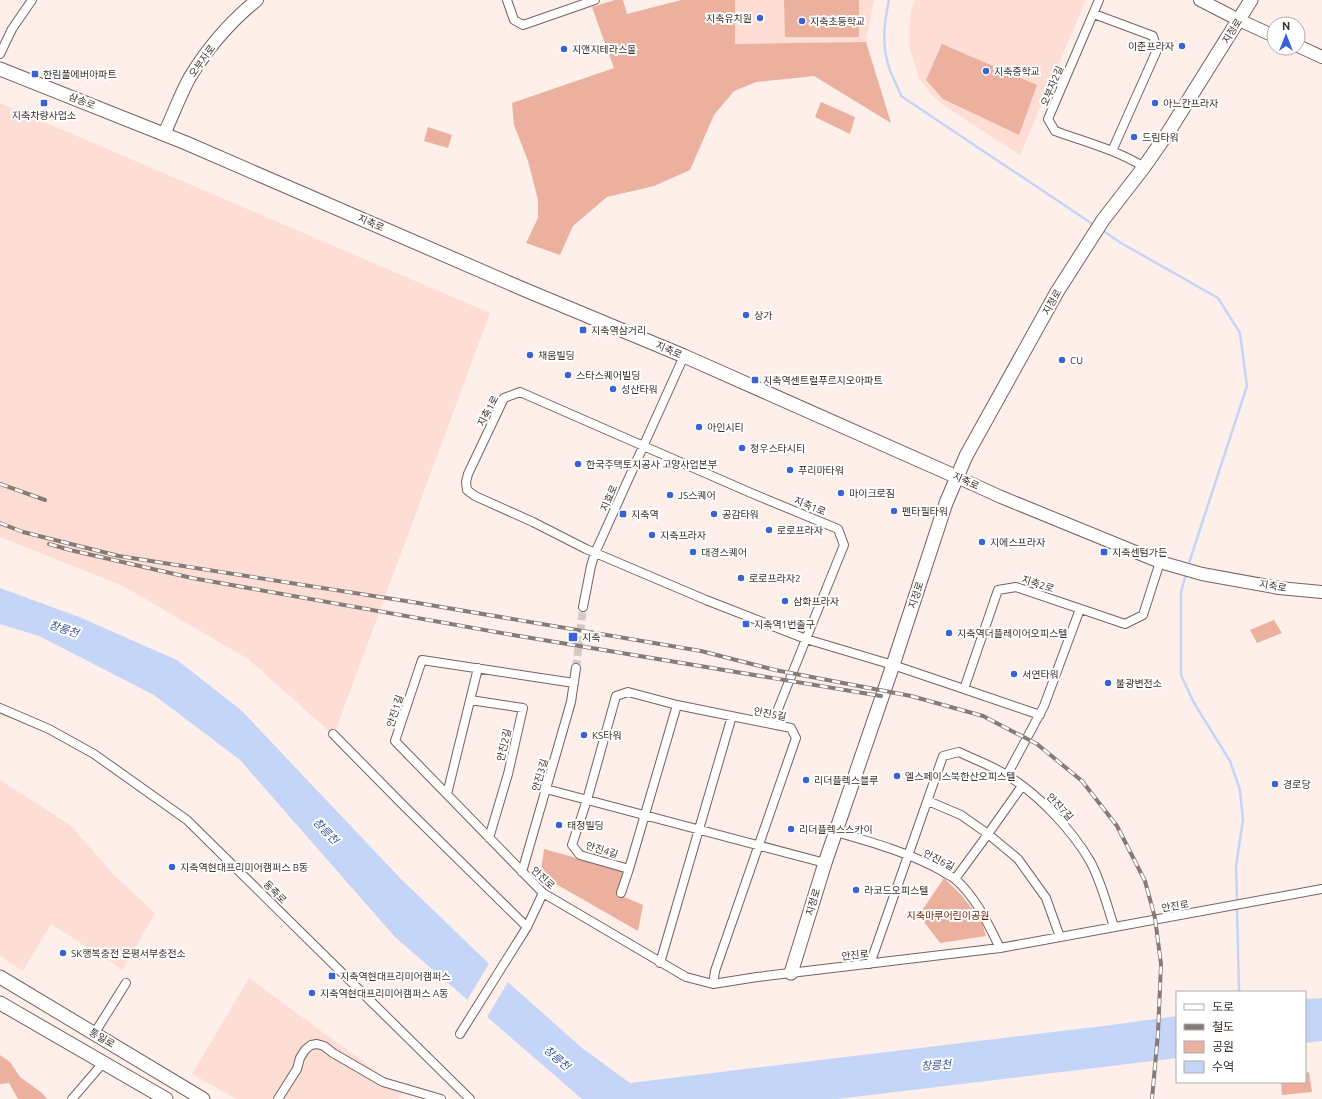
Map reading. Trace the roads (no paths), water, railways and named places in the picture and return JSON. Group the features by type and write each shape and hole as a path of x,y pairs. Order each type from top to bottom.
{"main road":[{"name":"오부자로","path":"164,134 190,78 213,45 245,10 257,0"},
{"path":"1200,0 1266,32"},
{"name":"지정로","path":"791,973 825,863 893,665 946,503 966,456 1048,307 1090,239 1169,131 1251,0"},
{"path":"1306,50 1322,57"},
{"name":"삼송로","path":"0,69 164,134"},
{"name":"지축로","path":"164,134 523,289 684,356 1001,497 1160,562 1202,574 1279,588 1322,592"},
{"name":"통일로","path":"0,976 203,1099"},
{"path":"0,1003 166,1099"}],"street":[{"path":"0,54 12,29 32,0"},
{"path":"507,0 514,20 523,25 595,0"},
{"name":"오부자2길","path":"1099,0 1048,119 1055,131 1112,151 1131,159 1144,167"},
{"path":"1094,14 1153,36 1157,50 1112,151"},
{"name":"지효로","path":"583,608 595,553 684,356"},
{"name":"지축1로","path":"806,639 844,545 838,529 751,493 520,392 504,398 468,474 466,482 467,490 475,496 533,522 595,553 706,600 806,639 893,665"},
{"name":"지축2로","path":"964,689 998,590 1016,587 1125,624 1143,615 1160,562"},
{"path":"1008,775 1040,715 1080,609"},
{"path":"772,724 806,639"},
{"name":"안진1길","path":"522,872 395,741 422,660 574,683"},
{"path":"893,665 1040,715"},
{"path":"447,794 478,668"},
{"path":"574,683 576,668"},
{"name":"안진3길","path":"522,872 571,702 574,683"},
{"name":"안진4길","path":"628,692 677,705 629,869 580,855 572,845 587,800 616,696 628,692"},
{"name":"안진2길","path":"470,700 523,708 508,774 489,838"},
{"name":"안진5길","path":"677,705 791,728 796,738 715,971 713,984"},
{"name":"동축로","path":"0,708 48,729 94,754 187,820 470,1099"},
{"path":"660,962 700,830 732,716"},
{"path":"333,734 527,927"},
{"name":"안진7길","path":"928,801 943,756 959,752 1008,775 1037,797 1067,829 1090,861 1103,892 1114,927"},
{"path":"955,879 1022,786"},
{"path":"546,789 825,863"},
{"path":"870,964 928,801 961,815 988,834 1018,859 1046,898 1060,937"},
{"name":"안진6길","path":"836,832 930,864 955,879 985,916 1000,948"},
{"path":"621,893 629,869"},
{"name":"안진로","path":"522,872 543,893 660,962 686,977 713,984 791,973 1000,948 1322,889"},
{"path":"460,1034 527,927 543,893"},
{"path":"94,1034 126,983"},
{"path":"278,1099 297,1069 300,1058 305,1050 311,1045 317,1044 324,1046 383,1082 442,1099"},
{"path":"72,1099 103,1063"}],"water":[{"name":"창릉천","path":"0,588 79,617 177,660 241,710 401,879 510,984 582,1048 630,1083 1176,1016 1176,1058 837,1099 582,1099 395,937 240,760 154,695 39,636 0,624"},
{"path":"1322,998 1322,1041 1306,1043 1306,999"}],"waterway":[{"path":"889,0 886,14 885,53 889,69 901,96 1094,225"},
{"path":"1102,230 1121,243 1218,298 1240,333 1247,386 1188,566"},
{"path":"1186,573 1181,593 1181,675 1194,703 1230,761 1240,790 1243,820 1236,866 1237,902"},
{"path":"1237,907 1239,991"}],"tunnel":[{"path":"576,668 583,607"}],"railway":[{"path":"0,484 45,500"},
{"path":"0,523 23,532 119,556 412,602 701,651 775,670 911,696 983,716 1037,744 1082,781 1117,826 1145,881 1155,918 1161,964 1158,1033 1152,1099"},
{"path":"49,544 192,578 513,635 881,696"}],"place":[{"name":"지축유치원","path":"760,18"},
{"name":"지축초등학교","path":"802,21"},
{"name":"이준프라자","path":"1182,46"},
{"name":"지앤지테라스몰","path":"564,49"},
{"name":"지축중학교","path":"986,71"},
{"name":"한림풀에버아파트","path":"35,74"},
{"name":"지축차량사업소","path":"44,103"},
{"name":"아느칸프라자","path":"1155,103"},
{"name":"드림타워","path":"1134,137"},
{"name":"상가","path":"746,315"},
{"name":"지축역삼거리","path":"583,330"},
{"name":"채움빌딩","path":"530,355"},
{"name":"CU","path":"1062,360"},
{"name":"스타스퀘어빌딩","path":"568,375"},
{"name":"지축역센트럴푸르지오아파트","path":"755,380"},
{"name":"성산타워","path":"613,389"},
{"name":"아인시티","path":"699,427"},
{"name":"청우스타시티","path":"742,448"},
{"name":"한국주택토지공사 고양사업본부","path":"578,464"},
{"name":"푸리마타워","path":"790,470"},
{"name":"마이크로짐","path":"841,493"},
{"name":"JS스퀘어","path":"670,495"},
{"name":"펜타필타워","path":"894,511"},
{"name":"지축역","path":"623,514"},
{"name":"공감타워","path":"714,514"},
{"name":"로로프라자","path":"769,530"},
{"name":"지축프라자","path":"652,535"},
{"name":"지에스프라자","path":"982,542"},
{"name":"대경스퀘어","path":"693,552"},
{"name":"지축센텀가든","path":"1104,552"},
{"name":"로로프라자2","path":"741,578"},
{"name":"삼화프라자","path":"785,601"},
{"name":"지축역1번출구","path":"746,624"},
{"name":"지축역더플레이어오피스텔","path":"949,633"},
{"name":"지축","path":"573,637"},
{"name":"서연타워","path":"1014,674"},
{"name":"불광변전소","path":"1108,683"},
{"name":"KS타워","path":"584,735"},
{"name":"엘스페이스북한산오피스텔","path":"897,776"},
{"name":"리더플렉스블루","path":"806,780"},
{"name":"경로당","path":"1275,784"},
{"name":"태정빌딩","path":"559,825"},
{"name":"리더플렉스스카이","path":"791,829"},
{"name":"지축역현대프리미어캠퍼스 B동","path":"172,867"},
{"name":"라코드오피스텔","path":"856,890"},
{"name":"SK행복충전 은평서부충전소","path":"63,953"},
{"name":"지축역현대프리미어캠퍼스","path":"332,976"},
{"name":"지축역현대프리미어캠퍼스 A동","path":"312,993"}],"park label":[{"name":"지축마루어린이공원","path":"948,915"}]}
